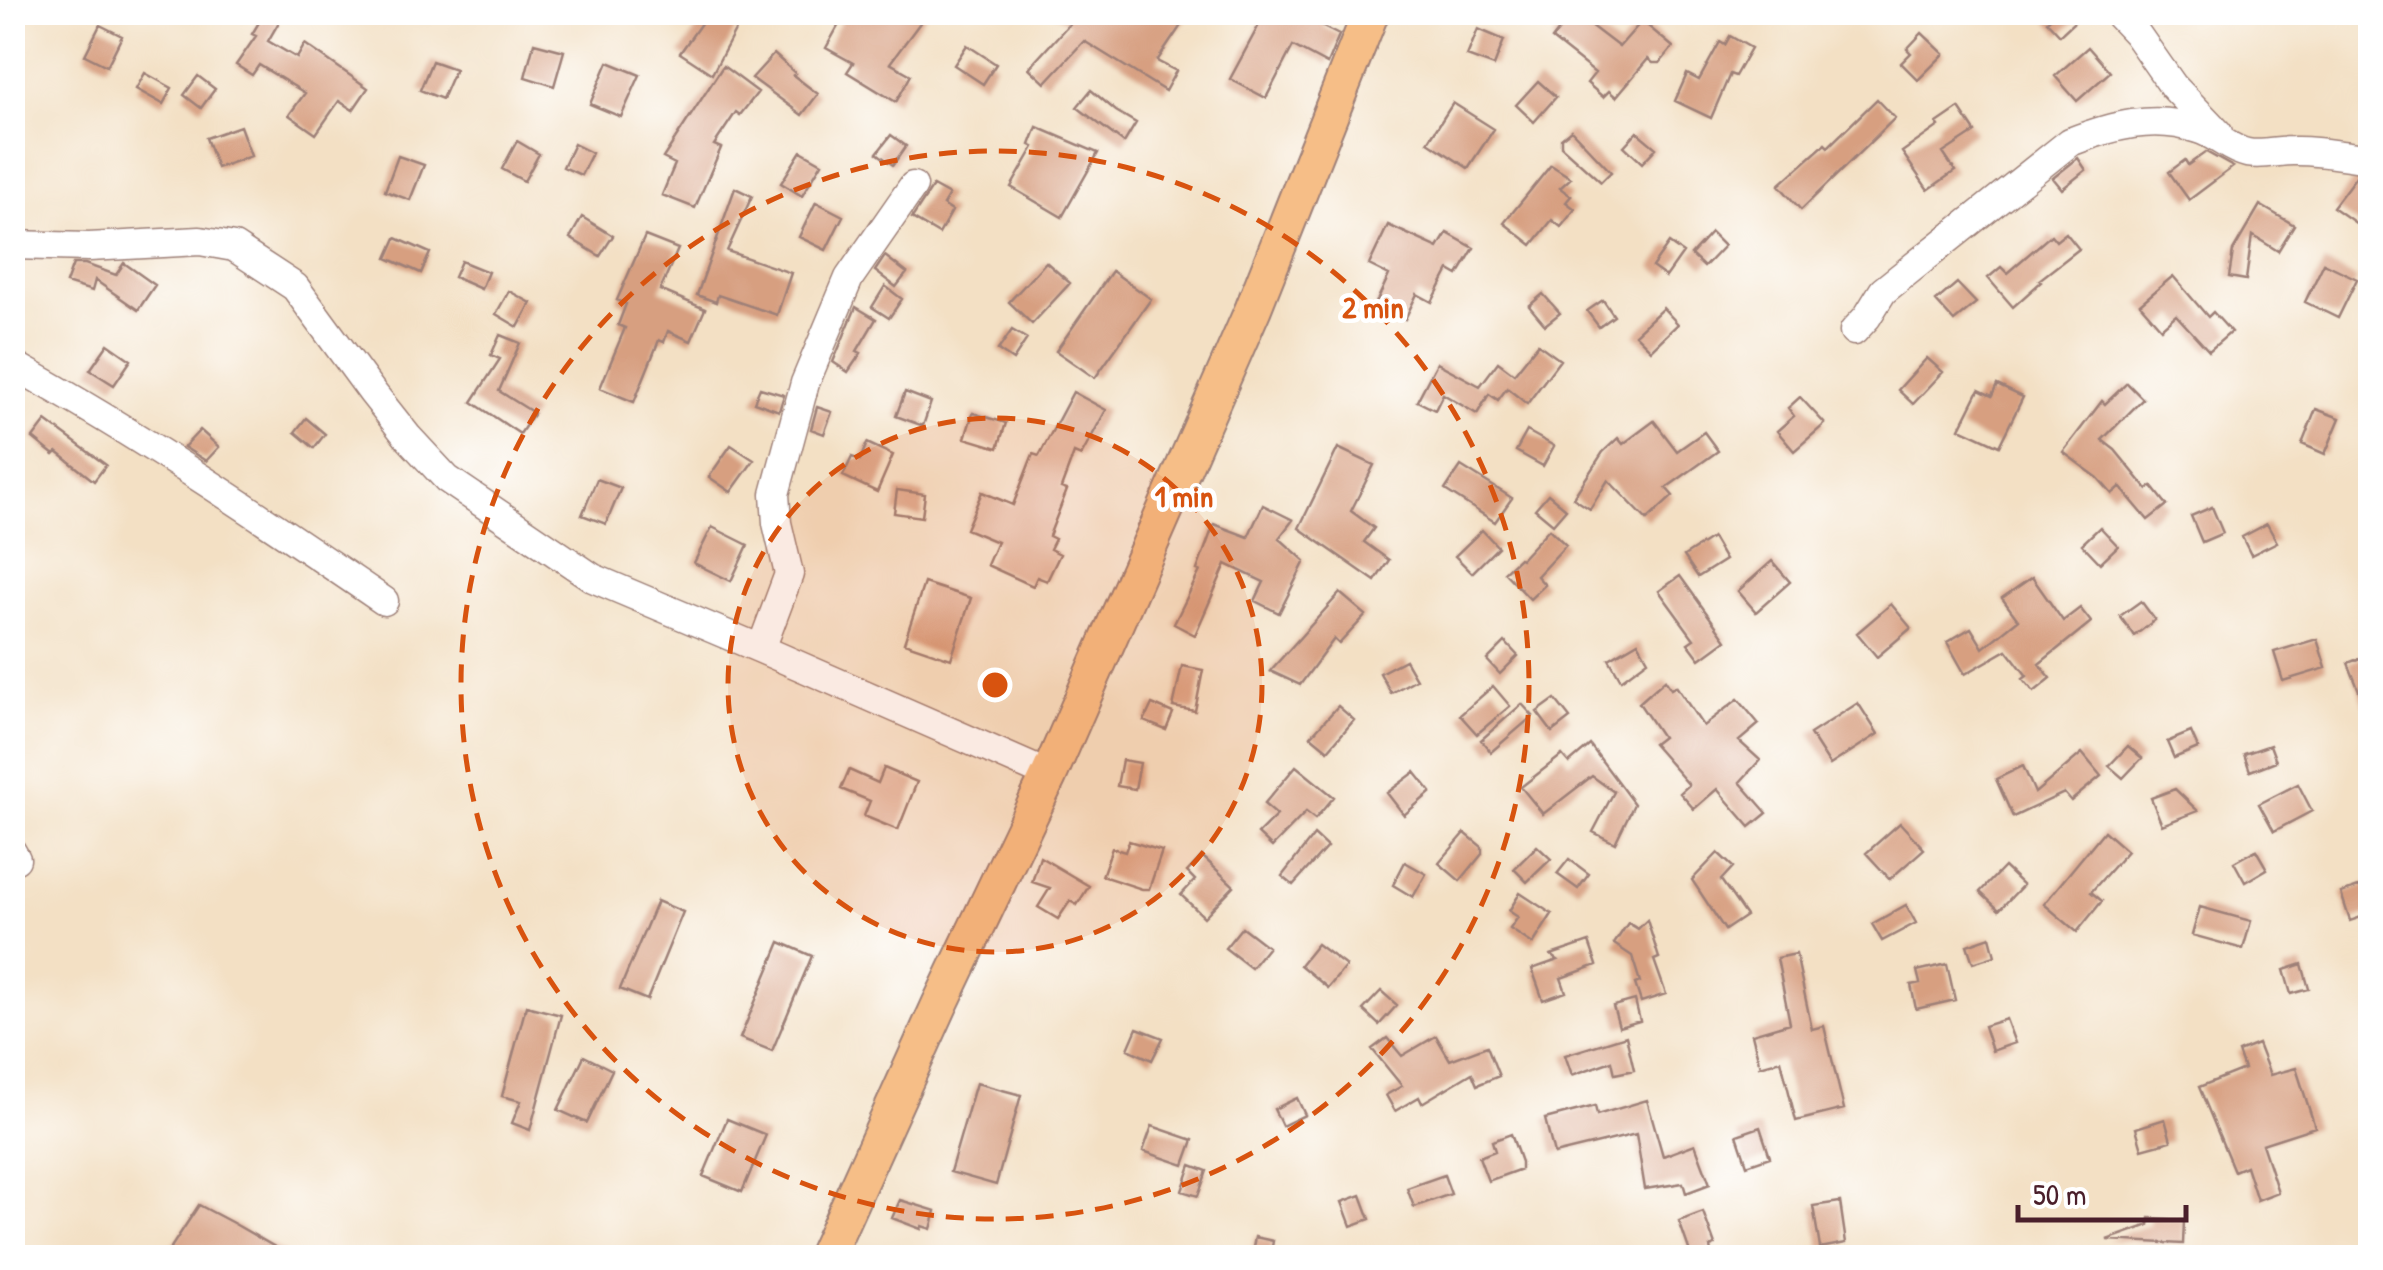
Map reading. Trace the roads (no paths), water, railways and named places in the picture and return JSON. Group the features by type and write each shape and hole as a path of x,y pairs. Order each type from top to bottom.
{"main road":[{"path":"825,1258 1049,775 1253,309 1371,12"}],"street":[{"path":"2116,12 2136,33 2173,86 2236,150"},
{"path":"1854,331 1884,292 2070,142 2122,126 2159,121 2200,129 2236,150 2252,154 2294,151 2370,159"},
{"path":"761,649 788,574 775,494 806,383 849,278 913,186"},
{"path":"12,244 90,248 200,241 234,248 294,287 407,436 447,479 593,578 1049,775"},
{"path":"12,364 186,468 384,601"}]}
